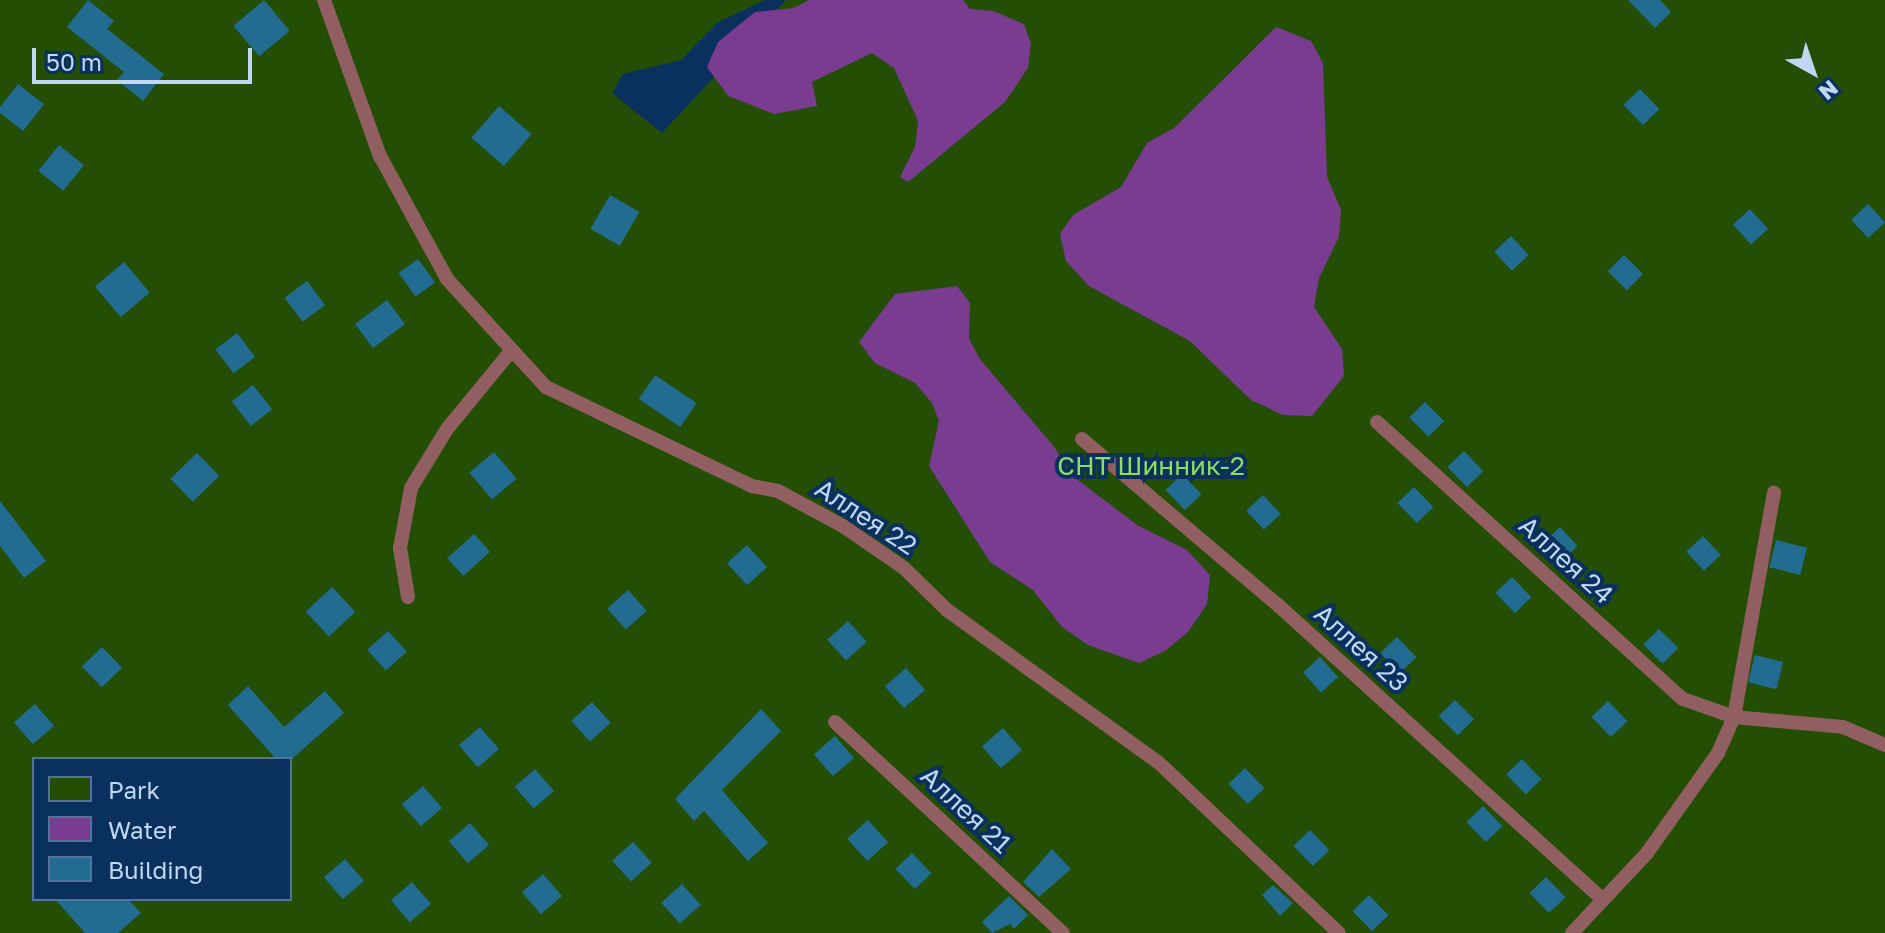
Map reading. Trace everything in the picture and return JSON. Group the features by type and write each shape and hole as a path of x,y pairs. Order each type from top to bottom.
{"lane":[{"name":"Аллея 22","path":"324,0 380,156 447,279 546,387 752,486 778,491 843,526 904,568 947,610 1158,762 1339,933"},
{"path":"408,597 400,548 411,488 447,429 512,350"},
{"name":"Аллея 24","path":"1377,422 1683,699 1734,717 1843,727 1885,745"},
{"name":"Аллея 23","path":"1082,439 1279,606 1602,899"},
{"path":"1572,933 1647,853 1718,753 1734,717 1774,493"},
{"name":"Аллея 21","path":"835,722 1063,933"}],"green space":[{"name":"СНТ Шинник-2","path":"0,0 765,0 718,22 681,60 623,74 612,93 662,133 786,0 1885,0 1885,933 0,933"}],"water":[{"path":"809,0 963,0 970,9 993,11 1024,24 1031,44 1028,68 1005,102 908,182 900,177 915,147 918,121 894,68 872,53 812,82 817,106 774,114 728,96 707,67 718,42 755,12 794,8"},
{"path":"1276,27 1311,41 1323,63 1327,177 1341,210 1339,237 1319,278 1314,307 1342,349 1344,376 1312,416 1283,415 1251,400 1190,341 1089,286 1066,261 1060,234 1073,215 1121,187 1147,143 1174,128"},
{"path":"957,286 970,303 969,339 980,359 1055,448 1070,474 1137,525 1187,550 1210,575 1207,604 1188,632 1165,651 1139,663 1088,645 1062,627 1033,590 990,562 929,466 939,421 932,403 915,383 875,363 859,342 895,294"}],"building":[{"path":"88,0 114,21 107,29 164,74 143,101 117,80 124,72 67,27"},
{"path":"264,0 290,31 259,56 233,26"},
{"path":"1628,0 1660,0 1671,12 1655,28"},
{"path":"18,84 44,104 23,131 0,113 0,107"},
{"path":"1640,89 1659,109 1643,125 1623,105"},
{"path":"499,106 531,134 504,166 471,138"},
{"path":"59,145 84,165 63,191 38,171"},
{"path":"610,195 639,212 620,246 590,229"},
{"path":"1868,204 1885,222 1868,238 1851,220"},
{"path":"1750,209 1768,229 1751,244 1733,224"},
{"path":"1511,236 1529,255 1512,271 1494,252"},
{"path":"1624,255 1643,274 1627,290 1608,271"},
{"path":"418,259 435,282 416,297 399,273"},
{"path":"124,262 150,293 121,317 95,286"},
{"path":"307,281 325,305 303,322 285,298"},
{"path":"387,300 405,324 373,348 355,324"},
{"path":"237,333 255,357 233,373 215,349"},
{"path":"655,375 696,403 680,427 639,399"},
{"path":"253,385 272,409 251,426 232,402"},
{"path":"1425,402 1444,421 1429,437 1409,418"},
{"path":"1464,451 1483,471 1467,487 1447,467"},
{"path":"494,452 516,479 492,499 469,473"},
{"path":"197,453 219,476 193,502 170,479"},
{"path":"1182,474 1201,494 1185,510 1165,490"},
{"path":"1414,487 1433,507 1417,523 1397,503"},
{"path":"1263,495 1281,514 1264,530 1246,511"},
{"path":"0,501 46,561 24,578 0,546"},
{"path":"1560,527 1578,546 1562,561 1544,542"},
{"path":"474,534 490,552 463,576 447,558"},
{"path":"1703,536 1721,555 1704,571 1686,552"},
{"path":"1776,540 1807,548 1800,575 1769,567"},
{"path":"747,545 767,567 747,585 727,563"},
{"path":"1512,577 1531,597 1515,613 1495,593"},
{"path":"332,587 355,612 329,636 306,612"},
{"path":"628,590 647,611 626,630 607,609"},
{"path":"848,621 867,642 846,661 827,640"},
{"path":"1659,629 1678,648 1663,664 1643,645"},
{"path":"388,631 407,652 386,671 367,650"},
{"path":"1397,637 1416,657 1400,673 1380,653"},
{"path":"102,647 122,668 102,687 82,666"},
{"path":"1755,655 1783,662 1776,689 1748,682"},
{"path":"1320,657 1338,677 1321,692 1303,672"},
{"path":"906,668 925,690 904,708 885,686"},
{"path":"248,686 284,727 325,691 344,713 292,759 274,757 228,705"},
{"path":"1455,700 1474,719 1458,735 1439,716"},
{"path":"1608,701 1627,721 1611,737 1591,717"},
{"path":"592,702 611,723 590,742 571,721"},
{"path":"35,704 54,726 33,744 14,722"},
{"path":"761,709 781,731 722,790 768,843 748,861 704,811 694,821 675,799"},
{"path":"480,727 499,749 478,767 459,745"},
{"path":"1003,728 1022,750 1001,768 982,746"},
{"path":"835,736 854,758 833,776 814,754"},
{"path":"1522,759 1541,779 1526,794 1506,774"},
{"path":"1245,768 1264,788 1248,804 1228,784"},
{"path":"535,769 554,791 534,809 515,787"},
{"path":"423,786 442,808 421,826 402,804"},
{"path":"1483,806 1502,826 1486,842 1466,822"},
{"path":"868,820 888,842 867,861 847,839"},
{"path":"470,823 489,845 468,863 449,841"},
{"path":"1310,830 1329,850 1313,866 1293,846"},
{"path":"633,842 652,863 631,882 612,861"},
{"path":"1052,849 1071,869 1039,897 1023,882"},
{"path":"912,853 931,873 915,889 895,869"},
{"path":"345,859 364,881 343,899 324,877"},
{"path":"543,874 562,896 541,914 522,892"},
{"path":"1546,877 1565,897 1549,913 1529,893"},
{"path":"412,882 431,904 410,922 391,900"},
{"path":"682,884 701,905 680,924 661,903"},
{"path":"1273,885 1293,903 1280,916 1262,895"},
{"path":"1369,895 1388,915 1372,931 1352,911"},
{"path":"1009,896 1028,915 1014,929 1010,924 992,933 982,922"},
{"path":"57,901 130,901 141,913 118,933 85,933"}]}
